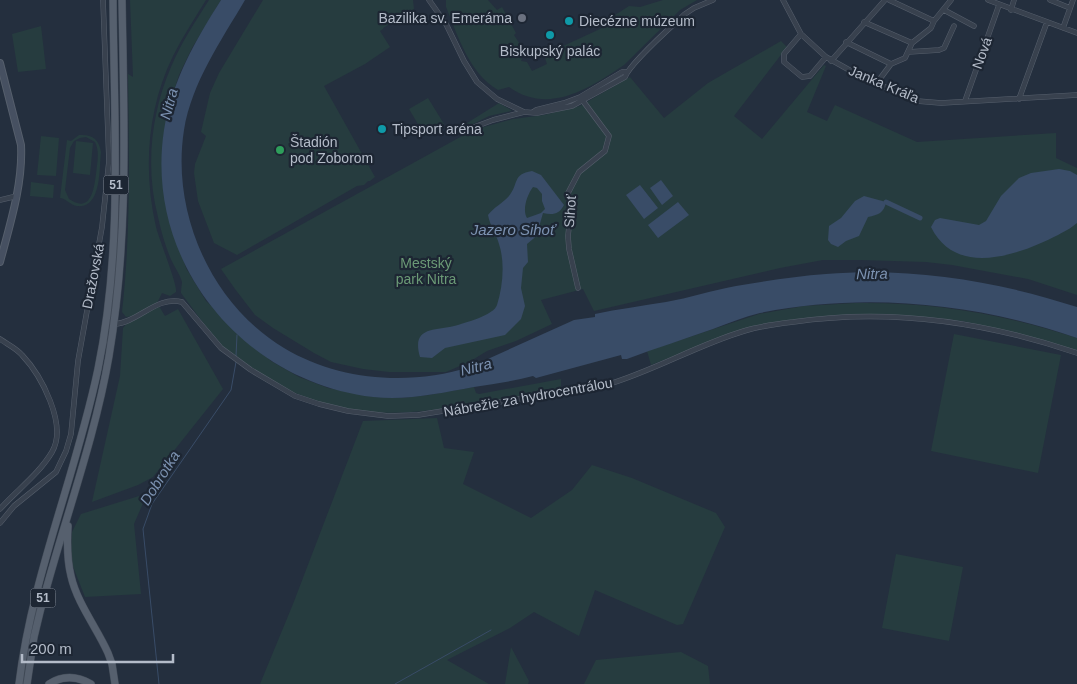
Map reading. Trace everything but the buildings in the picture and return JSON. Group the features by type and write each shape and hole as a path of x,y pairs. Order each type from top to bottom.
{"main road":[{"name":"51","path":"19,684 25,642 36,592 91,404 108,304 116,202 113,0"},
{"name":"51","path":"27,684 40,612 103,388 120,282 124,168 122,0"},
{"path":"69,513 67,553 71,577 76,591 108,653 115,684"},
{"path":"49,684 55,680 69,677 82,679 91,684"}],"street":[{"name":"Dražovská","path":"0,523 14,506 56,472 72,434 78,362 102,227 109,160 103,0"},
{"path":"469,129 524,112 537,113 572,106 622,72 627,72 685,14 713,0"},
{"name":"Janka Kráľa","path":"783,0 801,34 831,61 876,84 917,101 941,103 1076,95"},
{"path":"831,61 885,0"},
{"path":"889,0 934,21"},
{"path":"876,84 891,64 905,58 912,43 931,28 934,21 951,0"},
{"path":"988,0 1077,33"},
{"path":"1011,10 1014,0"},
{"path":"1050,0 1070,8"},
{"path":"1063,28 1073,0"},
{"path":"431,1 446,24 464,61 477,82 497,98 524,112"},
{"name":"Nová","path":"965,101 1000,5"},
{"path":"944,10 974,26"},
{"path":"864,22 912,43"},
{"path":"1019,99 1047,22"},
{"path":"908,52 944,48 954,26"},
{"path":"801,34 784,54 784,62 802,77 810,76 826,57"},
{"path":"846,42 891,64"},
{"path":"0,63 21,145 22,159 17,196 0,262"},
{"path":"1076,95 1077,88"},
{"name":"Sihoť","path":"578,288 569,249 570,208 568,193 579,172 605,151 609,136 581,99"},
{"path":"0,200 17,196"},
{"name":"Nábrežie za hydrocentrálou","path":"114,324 127,321 160,303 176,300 182,302 227,354 286,391 318,404 360,413 404,416 476,407 606,385 743,331 810,319 847,316 936,320 1002,332 1077,353"},
{"path":"0,339 20,353 40,379 49,396 58,436 52,451 40,467 0,509"}],"green space":[{"path":"130,0 206,0 185,34 164,76 153,119 149,162 152,206 156,227 176,288 176,292 170,296 162,293 157,303 165,316 178,309 223,389 153,477 138,485 92,502 120,376 123,328 133,316 126,317 122,312 128,223 128,74 133,77"},
{"path":"209,0 221,0 192,48 179,75 168,110 163,140 164,191 186,268 206,301 271,361 299,377 328,388 374,397 402,398 474,387 476,393 479,394 561,379 561,390 430,410 387,413 366,411 323,403 290,391 226,350 181,293 182,282 170,257 159,222 154,198 151,160 155,122 164,85 188,33"},
{"name":"Štadión pod Zoborom","path":"263,0 413,0 414,9 383,28 384,32 383,29 380,31 390,47 365,64 324,86 375,177 364,185 357,186 237,255 214,243 198,201 194,173 195,164 206,136 201,132 210,93 219,73"},
{"path":"446,0 488,0 497,10 502,7 516,33 514,35 525,52 521,61 527,62 532,71 547,64 545,58 561,47 613,23 615,15 629,6 640,7 663,0 697,0 680,10 624,65 611,74 568,96 538,99 524,95 509,87 498,90 479,74 460,42 446,7"},
{"path":"41,26 46,69 18,72 12,34"},
{"name":"Mestský park Nitra","path":"781,41 787,47 734,116 762,139 824,65 826,66 807,112 827,121 835,105 917,142 1056,133 1056,158 1077,168 1077,295 1028,279 952,265 926,262 823,260 780,268 594,311 583,289 541,300 552,324 516,341 487,351 469,362 446,372 389,372 331,362 273,328 255,315 221,269 473,130 513,119 544,115 580,106 630,77 664,118 708,83"},
{"path":"428,98 444,124 425,136 409,109"},
{"path":"499,103 511,111 489,116 461,130 459,128"},
{"path":"79,135 88,135 97,141 100,147 98,186 91,201 85,205 77,206 60,198 67,140 71,141","holes":["86,137 95,142 98,158 92,192 87,202 82,204 76,203 69,199 65,190 70,148 74,141 80,138"]},
{"path":"41,136 59,138 56,176 37,175"},
{"path":"76,141 93,143 90,175 73,173"},
{"path":"31,182 54,185 53,198 30,196"},
{"path":"856,303 941,307 995,316 1077,338 1077,352 1018,334 967,322 938,318 868,314 839,316 736,332 651,365 647,351 759,314 804,306"},
{"path":"954,334 1061,355 1038,473 931,451"},
{"path":"437,418 444,448 474,452 463,484 531,518 572,490 592,465 632,478 716,513 725,527 683,624 677,625 595,590 579,636 534,612 510,628 447,660 489,684 260,684 293,604 363,421"},
{"path":"139,496 144,501 134,524 141,594 85,597 70,559 72,532 81,514"},
{"path":"896,554 963,567 949,641 882,628"},
{"path":"511,647 529,681 528,684 505,684"},
{"path":"681,652 708,666 710,684 584,684 596,660"}],"water":[{"name":"Nitra","path":"221,0 245,0 208,62 188,112 184,130 182,161 184,193 191,224 202,254 217,282 236,307 258,329 284,348 305,359 351,374 399,378 423,377 470,367 574,320 595,317 595,314 675,300 759,282 793,277 858,272 922,275 985,283 1077,307 1077,338 1000,316 960,309 880,302 840,303 760,313 627,359 622,359 621,355 536,378 533,376 436,394 398,398 373,397 326,387 283,368 244,341 212,307 187,269 170,225 162,179 164,130 168,112 186,62"},
{"path":"1059,169 1070,171 1077,175 1077,223 1042,242 1007,255 989,258 972,257 956,253 942,243 931,227 935,220 940,218 979,225 986,221 1001,196 1019,178 1031,173"},
{"name":"Jazero Sihoť","path":"532,171 541,175 564,205 555,214 543,213 539,234 527,244 528,262 523,268 521,288 525,306 521,319 505,335 445,348 432,358 420,357 419,340 426,332 478,318 495,309 501,290 503,266 498,240 488,215 509,196 521,174","holes":["533,187 537,188 542,194 545,209 541,213 527,218 525,211 527,198"]},
{"path":"661,180 673,196 662,205 650,188"},
{"path":"640,185 658,208 644,219 626,195"},
{"path":"864,196 886,202 884,209 878,214 868,217 859,236 846,241 838,247 831,244 828,240 829,226 841,218 855,201"},
{"path":"678,202 689,215 658,238 648,225"}],"waterway":[{"path":"886,202 920,218"},
{"name":"Dobrotka","path":"236,356 237,335"},
{"name":"Dobrotka","path":"159,684 143,529 152,504 231,390 236,362"},
{"path":"395,684 491,630"}],"place":[{"name":"Bazilika sv. Emeráma","path":"522,18"},
{"name":"Diecézne múzeum","path":"569,21"},
{"name":"Biskupský palác","path":"550,35"},
{"name":"Tipsport aréna","path":"382,129"},
{"name":"Štadión pod Zoborom","path":"280,150"}]}
